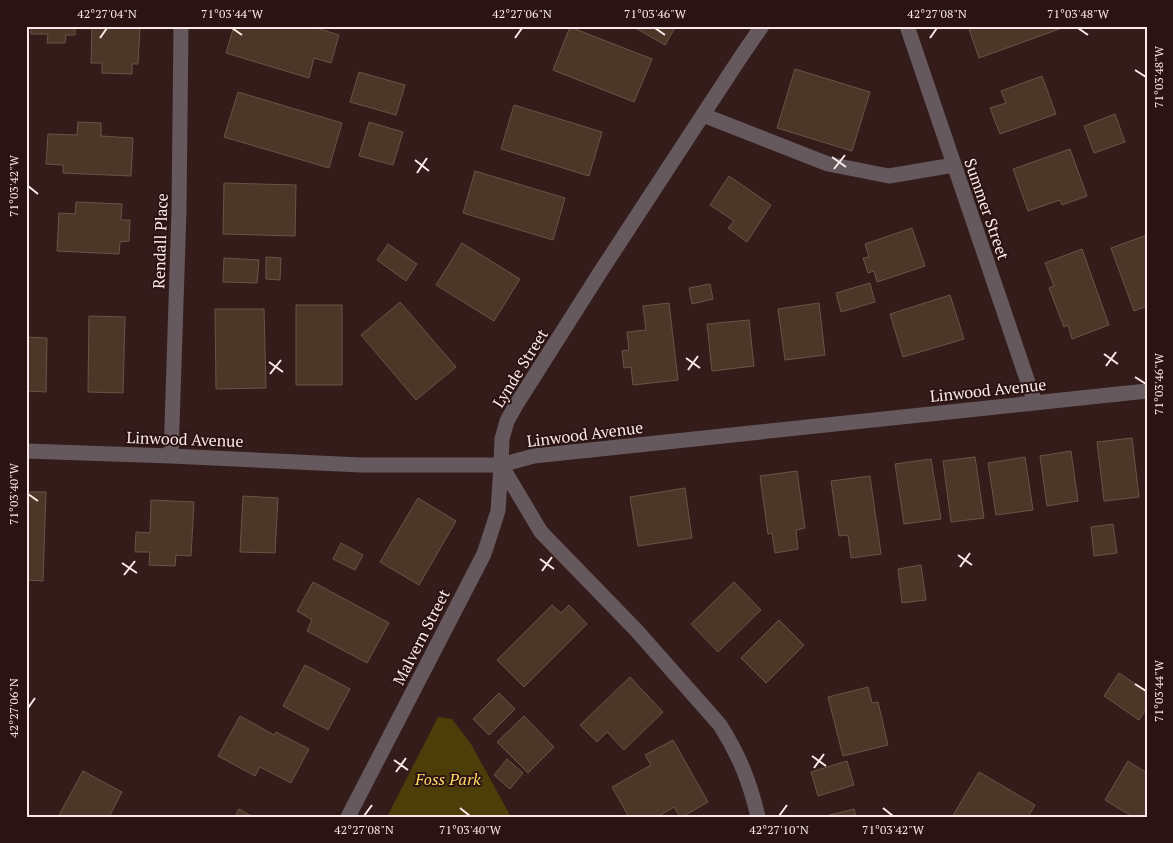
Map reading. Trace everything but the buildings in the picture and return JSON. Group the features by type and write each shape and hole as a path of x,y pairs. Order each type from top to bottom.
{"street":[{"name":"Rendall Place","path":"171,456 181,26"},
{"name":"Lynde Street","path":"501,465 502,439 507,421 516,405 604,266 762,26"},
{"name":"Summer Street","path":"907,26 1035,402"},
{"path":"703,115 828,164 890,176 954,164"},
{"name":"Linwood Avenue","path":"26,451 361,465 501,465 534,456 1147,391"},
{"path":"501,465 541,532 637,631 720,725 734,748 746,775 758,817"},
{"name":"Malvern Street","path":"348,817 484,554 498,511 501,465"}],"green space":[{"name":"Foss Park","path":"438,717 452,719 471,744 511,817 387,817"}]}
